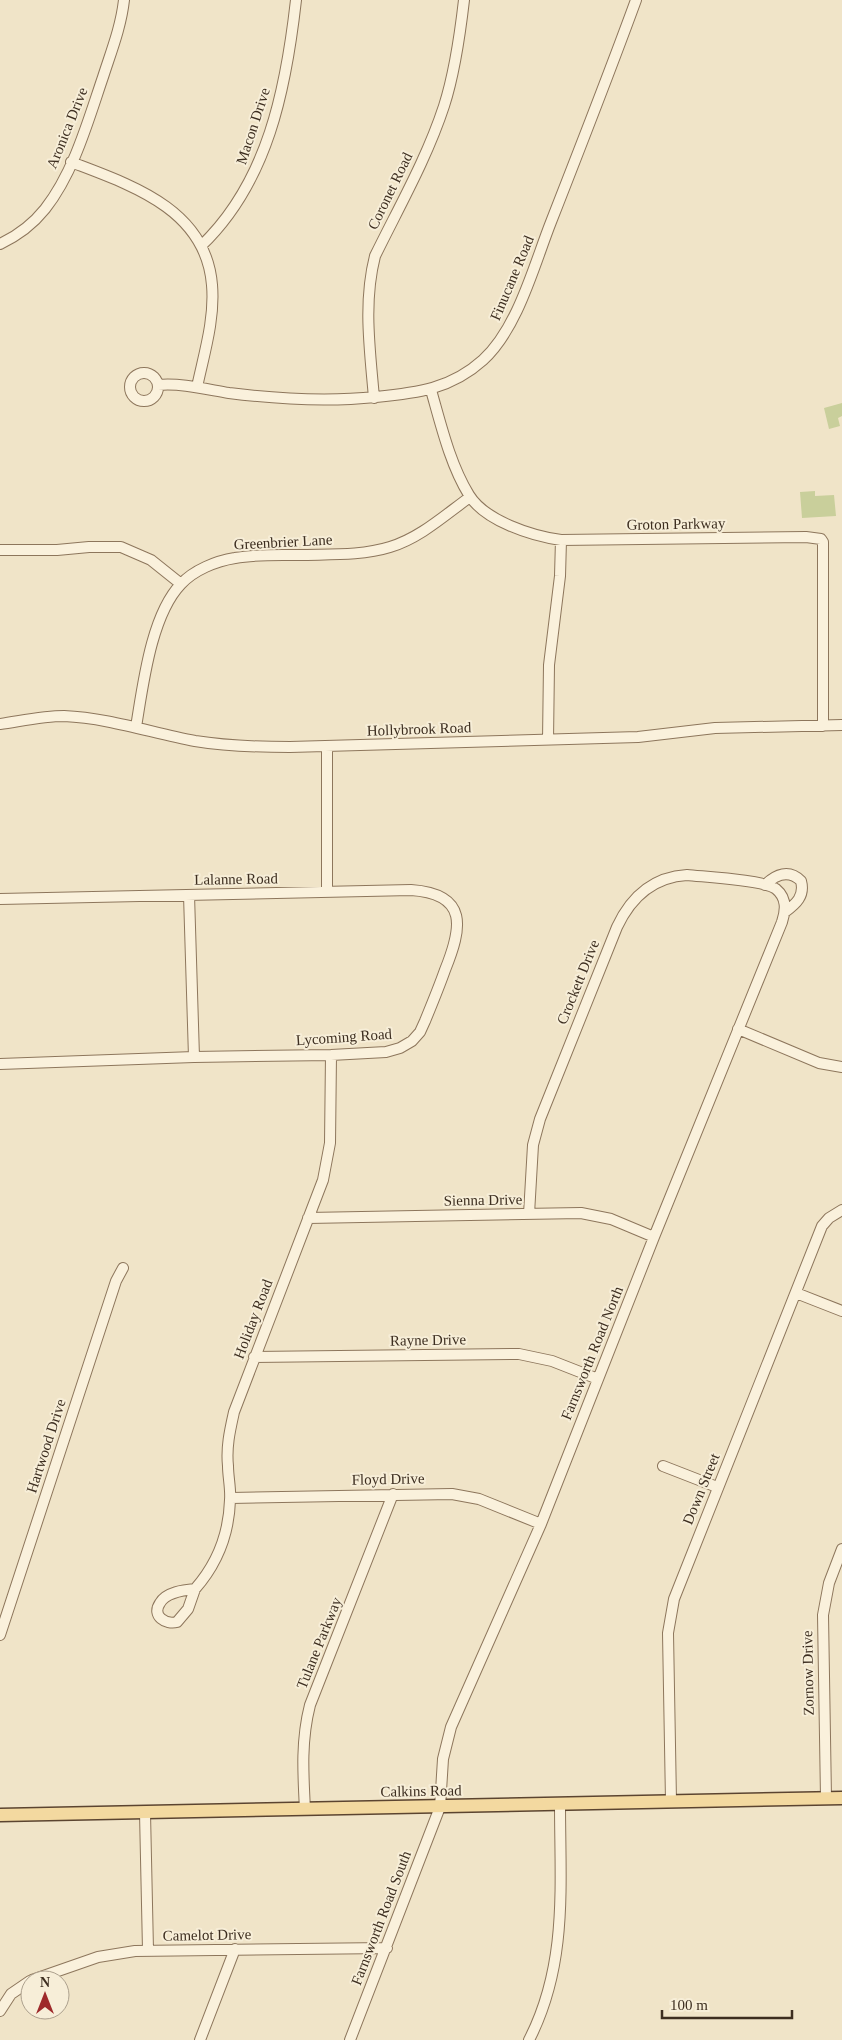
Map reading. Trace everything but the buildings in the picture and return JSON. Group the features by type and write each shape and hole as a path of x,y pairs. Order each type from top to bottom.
{"main road":[{"name":"Calkins Road","path":"0,1815 842,1798"}],"street":[{"name":"Aronica Drive","path":"0,244 18,234 40,214 52,198 71,162 92,108 118,30 124,0"},
{"name":"Macon Drive","path":"201,246 218,230 233,209 246,188 264,151 276,114 284,80 296,0"},
{"name":"Coronet Road","path":"374,398 368,309 370,274 375,256 430,141 444,105 460,33 464,0"},
{"name":"Finucane Road","path":"158,385 181,384 269,397 316,399 374,398 431,390 463,376 474,368 495,348 506,332 523,294 636,0"},
{"path":"71,162 142,190 160,201 184,222 201,246 210,273 212,298 208,338 197,387"},
{"name":"Groton Parkway","path":"431,390 448,447 470,497 490,514 509,526 544,538 561,540 806,537 821,539 823,542 823,726"},
{"name":"Greenbrier Lane","path":"136,727 145,673 158,624 169,601 181,584 196,572 234,558 346,554 390,547 408,540 432,525 470,497"},
{"path":"548,740 549,665 559,592 561,540"},
{"path":"0,550 122,547 151,560 181,584"},
{"name":"Hollybrook Road","path":"0,724 44,717 65,716 136,727 197,741 250,746 327,747 638,737 715,728 842,725"},
{"path":"327,747 328,892"},
{"path":"781,874 791,874 801,881 800,899 785,912 781,894 773,887 765,884 781,874"},
{"name":"Crockett Drive","path":"529,1214 533,1145 540,1119 617,927 628,907 648,887 676,876 687,875 765,884"},
{"name":"Lycoming Road","path":"0,1064 194,1057 331,1055 386,1052 400,1048 412,1041 420,1032 425,1021 455,944 458,922 454,911 447,901 437,894 426,891 328,892"},
{"name":"Lalanne Road","path":"0,898 328,892"},
{"path":"189,895 194,1057"},
{"name":"Farnsworth Road North","path":"440,1807 443,1759 451,1727 541,1524 785,912"},
{"path":"738,1029 819,1063 842,1067"},
{"name":"Holiday Road","path":"195,1589 205,1578 218,1553 227,1526 231,1498 228,1464 230,1429 234,1412 320,1189 327,1161 330,1128 331,1055"},
{"name":"Down Street","path":"671,1801 670,1619 674,1599 822,1226 829,1218 842,1210"},
{"name":"Sienna Drive","path":"308,1218 581,1213 602,1216 624,1223 654,1237"},
{"name":"Hartwood Drive","path":"0,1635 116,1281 123,1268"},
{"path":"796,1293 842,1311"},
{"name":"Rayne Drive","path":"254,1357 519,1354 552,1361 598,1380"},
{"path":"663,1466 717,1487"},
{"name":"Tulane Parkway","path":"305,1809 302,1745 310,1705 393,1494"},
{"name":"Floyd Drive","path":"231,1498 452,1494 470,1497 541,1524"},
{"name":"Zornow Drive","path":"826,1798 823,1615 829,1583 842,1549"},
{"path":"529,2040 550,1988 558,1949 560,1922 560,1804"},
{"name":"Farnsworth Road South","path":"350,2040 440,1807"},
{"path":"145,1813 148,1950"},
{"name":"Camelot Drive","path":"61,1970 122,1952 148,1950 387,1948"},
{"path":"200,2040 235,1949"},
{"name":"Camelot Drive","path":"0,2010 11,1994 20,1988"}],"green space":[{"path":"842,403 842,416 838,418 840,426 829,429 824,408"},
{"path":"815,491 815,496 834,495 836,516 802,518 800,492"}]}
